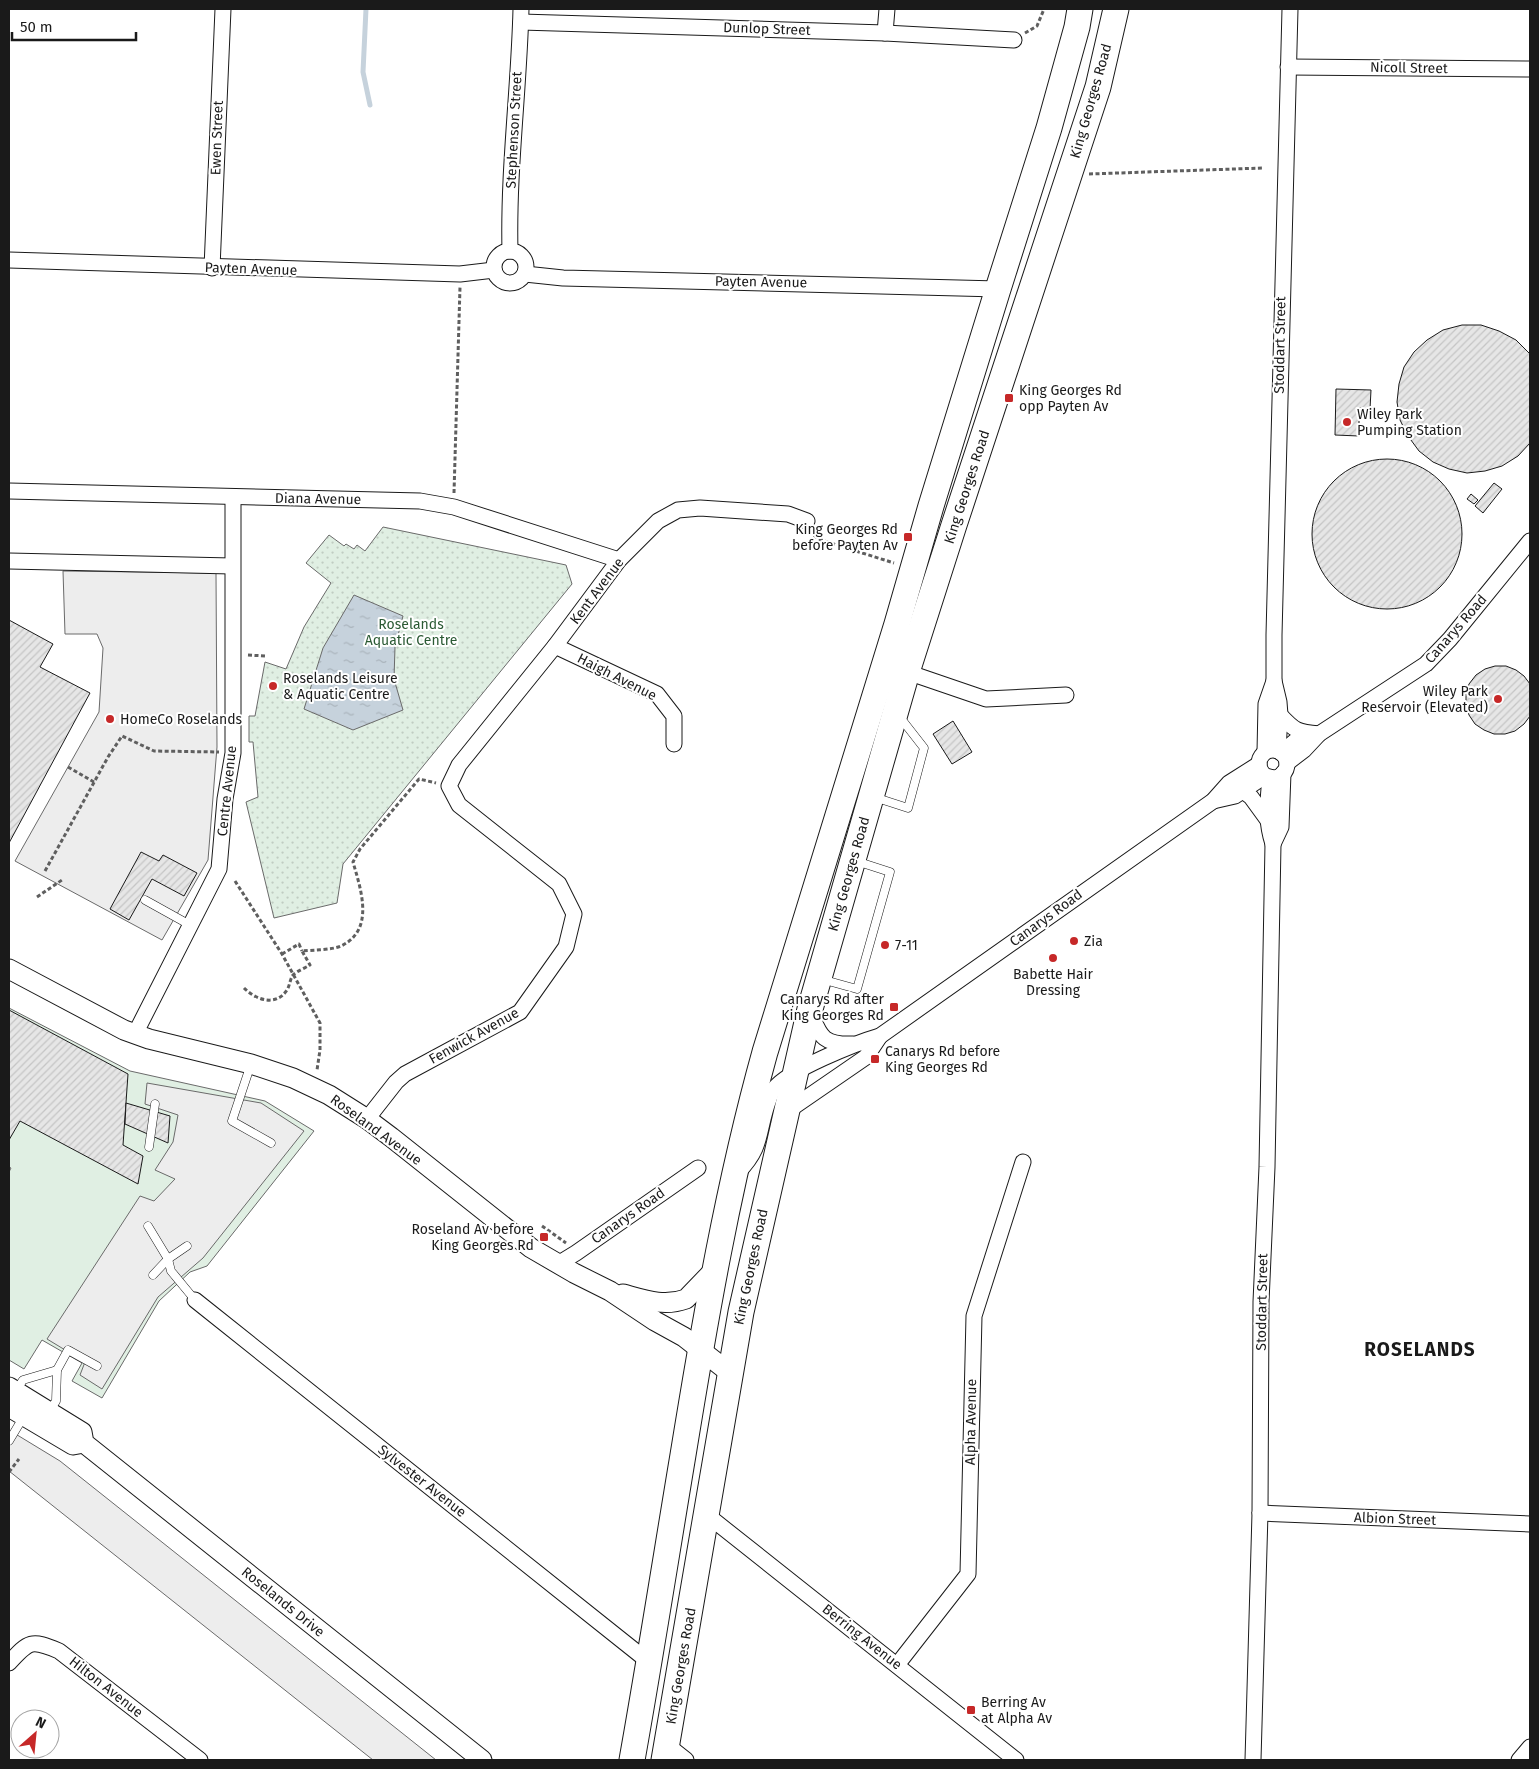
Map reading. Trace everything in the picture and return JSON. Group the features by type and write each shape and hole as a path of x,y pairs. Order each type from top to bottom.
{"highway":[{"name":"King Georges Road","path":"632,1760 700,1349 733,1176 747,1117 765,1052 897,624 931,506 1049,128 1077,27 1080,9"},
{"name":"King Georges Road","path":"666,1753 745,1294 810,1009 908,672 954,525 1098,87 1116,9"}],"street":[{"name":"Ewen Street","path":"212,268 223,9"},
{"path":"885,33 887,9"},
{"name":"Stoddart Street","path":"1253,1760 1260,1513 1261,1302 1267,1158 1273,844 1267,819 1280,715 1274,681 1290,9"},
{"name":"Dunlop Street","path":"521,16 1014,40"},
{"name":"Stephenson Street","path":"510,251 511,180 521,16"},
{"name":"Nicoll Street","path":"1288,67 1530,70"},
{"path":"504,252 515,252 526,263 525,274 517,282 511,283 500,280 494,270 496,259 504,252"},
{"name":"Payten Avenue","path":"9,260 212,268 460,274 494,270"},
{"name":"Payten Avenue","path":"525,274 563,278 998,289"},
{"name":"Diana Avenue","path":"9,491 233,498 420,501 454,507 619,560"},
{"name":"Centre Avenue","path":"135,1034 219,869 225,800 233,753 233,498"},
{"name":"Kent Avenue","path":"449,786 459,765 555,646 619,560 658,521 678,510 700,508 788,514 807,521"},
{"name":"Canarys Road","path":"1213,801 1235,796 1244,791 1300,738 1319,734 1426,664 1450,639 1530,542"},
{"path":"9,561 232,566"},
{"name":"Haigh Avenue","path":"555,646 657,694 674,716 674,744"},
{"path":"908,672 986,699 1066,695"},
{"name":"Stoddart Street","path":"1273,844 1281,828 1266,704 1274,681"},
{"path":"1280,715 1294,729 1319,734"},
{"name":"Canarys Road","path":"733,1176 749,1161 756,1149 769,1099 774,1089 795,1074 856,1044 880,1036 1213,801 1229,784 1273,764"},
{"name":"Fenwick Avenue","path":"367,1119 396,1082 405,1074 520,1012 566,947 574,914 559,884 459,805 449,786"},
{"name":"Stoddart Street","path":"1244,791 1251,797 1267,819"},
{"name":"Roseland Avenue","path":"9,969 115,1026 135,1034 251,1064 293,1078 328,1094 367,1119 530,1248 610,1291 654,1321 684,1338 730,1373"},
{"name":"Canarys Road","path":"810,1009 818,1033 838,1045 856,1044"},
{"name":"Canarys Road","path":"786,1112 866,1057 880,1036"},
{"name":"Alpha Avenue","path":"897,1665 968,1574 974,1316 1024,1162"},
{"name":"Canarys Road","path":"558,1264 698,1168"},
{"name":"Roseland Avenue","path":"610,1291 660,1303 674,1302 686,1299 715,1269"},
{"name":"Sylvester Avenue","path":"195,1300 649,1662"},
{"name":"Roselands Drive","path":"14,1400 49,1412 82,1432 84,1443 482,1760"},
{"name":"Roselands Drive","path":"14,1400 73,1445 84,1443"},
{"name":"Albion Street","path":"1260,1513 1530,1524"},
{"name":"Berring Avenue","path":"707,1515 1016,1760"},
{"name":"Hilton Avenue","path":"9,1663 24,1646 40,1643 59,1651 200,1760"},
{"path":"1519,1760 1530,1747"},
{"path":"666,1753 686,1760"}],"lane":[{"path":"872,797 908,808 924,748 896,713"},
{"path":"819,978 858,989 890,872 854,861"},
{"path":"145,900 190,925"},
{"path":"251,1064 232,1121 271,1142"},
{"path":"149,1147 155,1104"},
{"path":"148,1226 168,1259 172,1271 195,1300"},
{"path":"153,1275 168,1259 187,1246"},
{"path":"49,1412 56,1402 57,1370 68,1350 97,1366"},
{"path":"9,1441 14,1400 23,1380 57,1370"}],"path":[{"path":"1014,40 1037,26 1044,9"},
{"path":"1087,174 1263,168"},
{"path":"454,507 460,274"},
{"path":"807,521 805,526 818,539 894,563"},
{"path":"45,871 94,782 122,736 154,751 214,752"},
{"path":"68,767 94,782"},
{"path":"302,951 340,946 356,935 364,918 361,891 353,862 360,849 419,779 449,786"},
{"path":"37,897 62,880"},
{"path":"235,881 282,954 320,1023 320,1050 317,1071"},
{"path":"244,988 255,998 263,1000 271,1001 280,997 286,991 294,975 310,965 299,944 282,954"},
{"path":"542,1226 560,1237 576,1253"},
{"path":"9,1472 19,1459"}],"green space":[{"name":"Roselands Aquatic Centre","path":"383,527 566,565 572,584 343,864 337,903 274,918 246,802 258,797 253,742 249,742 249,716 255,716 265,662 286,669 304,627 331,583 306,563 329,535 344,546 346,544 354,549 357,545 365,551"},
{"path":"9,1008 130,1071 265,1101 314,1131 207,1266 190,1272 159,1301 102,1398 72,1381 82,1363 42,1340 24,1369 9,1360 9,1172 11,1168 9,1167"}],"shaded area":[{"path":"63,571 216,573 217,747 208,860 162,940 15,861 99,712 103,648 97,634 65,634"},
{"path":"147,1083 261,1103 304,1131 203,1258 158,1297 102,1389 80,1375 85,1362 47,1339 140,1196 154,1201 175,1179 155,1170 173,1142 178,1115 145,1104"},
{"path":"9,1430 60,1461 436,1760 373,1760 9,1471"}],"water":[{"path":"354,595 403,616 395,647 394,679 403,710 353,730 304,709 323,648"}],"building":[{"path":"1462,325 1481,325 1499,331 1516,340 1530,354 1530,443 1518,456 1502,466 1485,471 1467,473 1449,469 1433,462 1419,451 1408,436 1400,420 1397,402 1399,384 1404,367 1414,352 1427,340 1443,330"},
{"name":"Wiley Park Pumping Station","path":"1336,389 1371,390 1370,409 1359,408 1359,436 1335,435"},
{"path":"1387,459 1416,465 1440,481 1456,505 1462,534 1456,563 1440,587 1416,603 1387,609 1358,603 1334,587 1318,563 1312,534 1318,505 1334,481 1358,465"},
{"path":"1494,483 1502,489 1483,513 1475,506"},
{"path":"1471,494 1478,500 1474,504 1467,499"},
{"path":"9,620 53,644 40,667 90,693 9,843"},
{"name":"Wiley Park Reservoir (Elevated)","path":"1495,666 1506,666 1516,670 1530,684 1530,716 1515,731 1505,734 1494,734 1475,724 1469,715 1466,705 1466,694 1469,684 1476,675 1485,669"},
{"path":"953,721 972,752 952,764 933,734"},
{"path":"141,852 159,861 163,855 197,873 184,896 152,879 129,920 110,909"},
{"path":"9,1010 128,1074 123,1145 143,1156 138,1184 20,1121 9,1140"},
{"path":"126,1103 170,1116 168,1143 125,1124"}],"waterway":[{"path":"366,9 363,72 370,105"}],"place":[{"name":"King Georges Rd opp Payten Av","path":"1009,398"},
{"name":"Wiley Park Pumping Station","path":"1347,422"},
{"name":"King Georges Rd before Payten Av","path":"908,537"},
{"name":"Roselands Leisure & Aquatic Centre","path":"273,686"},
{"name":"Wiley Park Reservoir (Elevated)","path":"1498,699"},
{"name":"HomeCo Roselands","path":"110,719"},
{"name":"Zia","path":"1074,941"},
{"name":"7-11","path":"885,945"},
{"name":"Babette Hair Dressing","path":"1053,958"},
{"name":"Canarys Rd after King Georges Rd","path":"894,1007"},
{"name":"Canarys Rd before King Georges Rd","path":"875,1059"},
{"name":"Roseland Av before King Georges Rd","path":"544,1237"},
{"name":"Berring Av at Alpha Av","path":"971,1710"}],"district":[{"name":"ROSELANDS","path":"1420,1349"}]}
